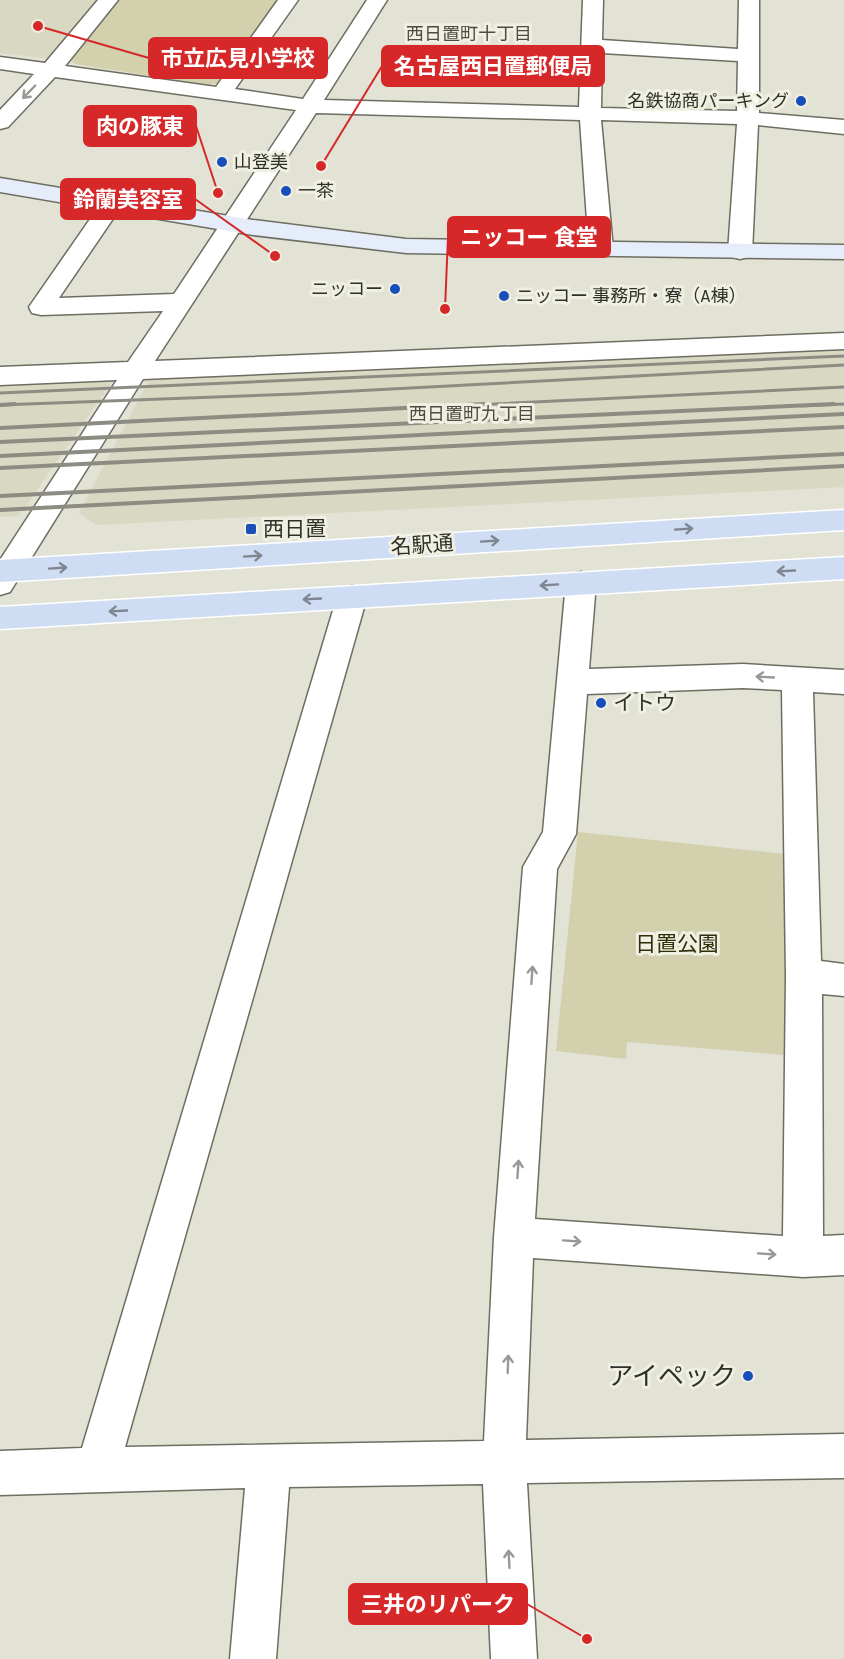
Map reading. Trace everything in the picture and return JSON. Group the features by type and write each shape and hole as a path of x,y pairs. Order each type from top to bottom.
{"main road":[{"name":"名駅通","path":"3,575 844,520"},
{"path":"0,618 844,568"}],"street":[{"path":"0,122 50,70 108,0"},
{"path":"222,93 288,0"},
{"path":"3,575 234,224 377,0"},
{"path":"593,0 590,114 601,249"},
{"path":"740,252 748,118 749,0"},
{"path":"593,46 749,56"},
{"path":"0,63 310,106 748,118 844,127"},
{"path":"0,185 234,224 360,242 406,246 844,252"},
{"path":"112,204 41,307 182,302"},
{"path":"0,376 844,341"},
{"path":"514,1659 504,1464 514,1237 540,867 559,834 581,583"},
{"path":"97,1469 352,597"},
{"path":"573,682 743,676 844,681"},
{"path":"797,678 804,976 803,1257"},
{"path":"804,976 844,980"},
{"path":"514,1237 803,1257 844,1255"},
{"path":"0,1473 97,1469 504,1464 844,1456"},
{"path":"253,1659 270,1466"}],"shaded area":[{"path":"0,0 100,0 49,59 0,53"},
{"path":"844,350 844,487 96,525 79,513 150,378"},
{"path":"114,379 19,516 0,517 0,383"}],"green space":[{"path":"119,0 281,0 223,82 209,85 75,64 69,58"},
{"name":"日置公園","path":"578,832 786,854 785,1055 627,1042 626,1059 556,1051"}],"railway":[{"path":"0,393 844,356"},
{"path":"15,404 0,405 296,394 844,365"},
{"path":"454,406 844,387"},
{"path":"0,428 485,404"},
{"path":"0,442 834,404"},
{"path":"801,406 844,404"},
{"path":"0,456 844,414"},
{"path":"0,468 844,427"},
{"path":"0,496 844,454"},
{"path":"0,510 844,466"}],"place":[{"name":"市立広見小学校","path":"38,26"},
{"name":"名鉄協商パーキング","path":"801,101"},
{"name":"山登美","path":"222,162"},
{"name":"名古屋西日置郵便局","path":"321,166"},
{"name":"一茶","path":"286,191"},
{"name":"肉の豚東","path":"218,193"},
{"name":"鈴蘭美容室","path":"275,256"},
{"name":"ニッコー","path":"395,289"},
{"name":"ニッコー 事務所・寮（A棟）","path":"504,296"},
{"name":"ニッコー 食堂","path":"445,309"},
{"name":"西日置","path":"251,529"},
{"name":"イトウ","path":"601,703"},
{"name":"アイペック","path":"748,1376"},
{"name":"三井のリパーク","path":"587,1639"}],"district":[{"name":"西日置町十丁目","path":"469,34"},
{"name":"西日置町九丁目","path":"472,414"}]}
